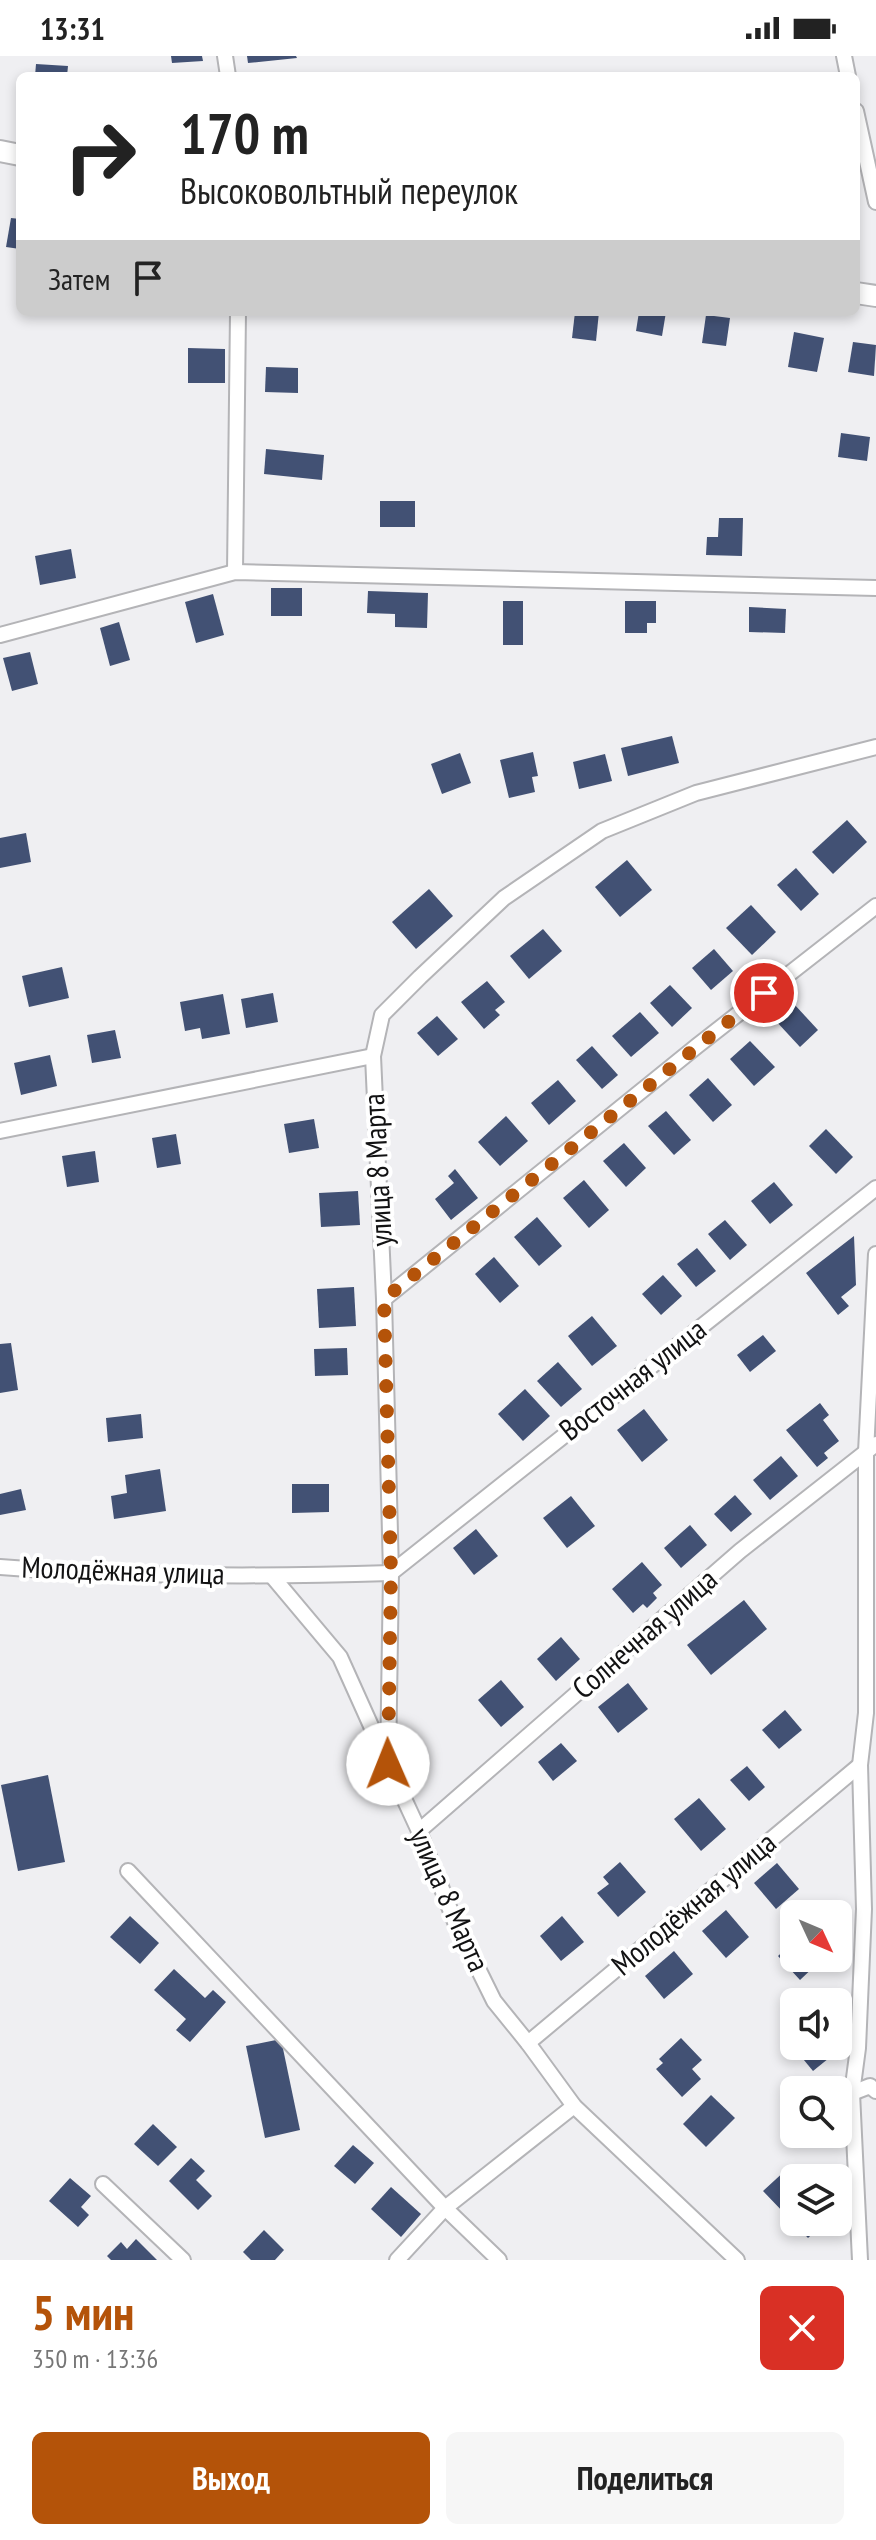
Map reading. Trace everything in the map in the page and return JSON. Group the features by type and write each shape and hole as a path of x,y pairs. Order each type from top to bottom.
{"street":[{"path":"860,129 876,202"},
{"path":"235,572 238,316"},
{"path":"0,635 235,572 876,588"},
{"name":"улица 8 Марта","path":"737,2260 574,2106 494,2001 455,1922 388,1764 391,1573 384,1299 373,1056 382,1015 401,996 504,898 602,831 696,793 876,747"},
{"path":"384,1299 876,906"},
{"path":"0,1131 373,1056"},
{"name":"Восточная улица","path":"391,1573 876,1188"},
{"path":"860,2260 852,2093 870,1904 860,1765 871,1709 871,1448 876,1254"},
{"name":"Солнечная улица","path":"419,1831 740,1551 871,1448"},
{"name":"Молодёжная улица","path":"0,1567 79,1573 272,1576 391,1573"},
{"path":"272,1576 340,1657 388,1764"},
{"name":"Молодёжная улица","path":"528,2043 860,1765"},
{"path":"128,1871 445,2208 499,2260"},
{"path":"852,2093 870,2086 876,2091"},
{"path":"397,2260 445,2208 574,2106"},
{"path":"103,2184 183,2260"}],"building":[{"path":"171,56 202,56 203,61 172,63"},
{"path":"247,56 296,56 297,58 248,63"},
{"path":"36,64 68,66 67,72 35,72"},
{"path":"11,218 16,219 16,248 6,247"},
{"path":"575,316 599,316 596,341 572,338"},
{"path":"638,316 665,316 662,336 636,331"},
{"path":"706,316 730,318 726,346 702,343"},
{"path":"794,332 824,338 817,372 788,367"},
{"path":"853,342 876,345 874,376 848,372"},
{"path":"188,348 225,349 225,383 188,383"},
{"path":"266,367 298,368 298,393 265,392"},
{"path":"841,433 870,437 867,461 838,457"},
{"path":"266,449 324,455 322,480 264,474"},
{"path":"380,501 415,501 415,527 380,527"},
{"path":"719,518 743,518 742,556 706,555 707,537 718,537"},
{"path":"71,549 76,578 40,585 35,556"},
{"path":"271,588 302,588 302,616 271,616"},
{"path":"368,591 428,593 427,628 395,627 395,614 367,613"},
{"path":"213,594 224,635 196,643 185,602"},
{"path":"503,601 523,601 523,645 503,645"},
{"path":"625,601 656,601 656,623 647,623 647,633 625,633"},
{"path":"749,607 786,609 785,633 749,632"},
{"path":"119,622 130,660 110,666 100,628"},
{"path":"30,652 38,684 12,691 3,658"},
{"path":"672,736 679,763 628,776 621,748"},
{"path":"533,752 538,776 532,777 535,792 509,798 500,760"},
{"path":"460,753 471,783 442,794 431,764"},
{"path":"605,754 612,781 579,789 573,762"},
{"path":"847,820 867,842 833,874 812,852"},
{"path":"26,833 31,862 0,868 0,838"},
{"path":"627,860 652,890 620,917 595,887"},
{"path":"796,868 819,894 801,911 777,885"},
{"path":"429,889 453,916 416,949 392,922"},
{"path":"751,905 776,932 752,955 726,928"},
{"path":"543,929 562,951 529,979 510,956"},
{"path":"714,949 733,971 711,990 692,968"},
{"path":"62,967 69,998 29,1007 22,976"},
{"path":"487,981 505,1002 495,1010 500,1015 484,1029 461,1002"},
{"path":"670,985 692,1008 672,1027 650,1003"},
{"path":"273,993 278,1022 246,1028 241,999"},
{"path":"223,994 230,1034 202,1039 200,1028 185,1031 180,1002"},
{"path":"794,1004 818,1030 800,1047 775,1020"},
{"path":"640,1012 659,1033 631,1057 612,1036"},
{"path":"437,1016 458,1039 438,1056 417,1033"},
{"path":"115,1030 121,1058 92,1063 87,1035"},
{"path":"750,1041 775,1067 754,1086 730,1059"},
{"path":"592,1046 618,1075 602,1089 576,1060"},
{"path":"50,1055 57,1086 21,1095 14,1063"},
{"path":"708,1078 732,1105 713,1122 689,1095"},
{"path":"558,1080 576,1101 549,1125 531,1103"},
{"path":"666,1111 691,1140 674,1155 648,1126"},
{"path":"506,1116 528,1141 500,1166 478,1142"},
{"path":"314,1119 319,1148 289,1153 284,1124"},
{"path":"826,1129 853,1157 836,1174 809,1146"},
{"path":"176,1134 181,1164 157,1168 152,1138"},
{"path":"624,1143 646,1168 626,1187 603,1161"},
{"path":"95,1151 99,1182 67,1187 62,1156"},
{"path":"455,1169 478,1198 451,1220 435,1199 454,1183 448,1176"},
{"path":"584,1180 609,1210 589,1228 563,1198"},
{"path":"774,1182 793,1205 770,1224 751,1201"},
{"path":"358,1191 360,1225 321,1227 319,1193"},
{"path":"537,1217 562,1246 539,1266 514,1237"},
{"path":"725,1220 747,1245 730,1260 708,1234"},
{"path":"854,1236 856,1285 841,1297 849,1306 838,1315 806,1273"},
{"path":"697,1248 716,1271 696,1287 677,1264"},
{"path":"494,1257 519,1286 500,1303 475,1274"},
{"path":"663,1275 682,1296 661,1315 642,1294"},
{"path":"354,1287 356,1326 319,1328 317,1289"},
{"path":"592,1316 617,1346 592,1366 568,1336"},
{"path":"763,1335 776,1351 750,1372 737,1355"},
{"path":"11,1343 18,1390 0,1393 0,1344"},
{"path":"347,1348 348,1375 315,1376 314,1349"},
{"path":"558,1362 582,1389 561,1407 537,1381"},
{"path":"525,1389 550,1416 523,1441 498,1414"},
{"path":"820,1403 829,1415 823,1420 839,1441 824,1453 828,1458 817,1467 786,1430"},
{"path":"644,1409 668,1440 642,1462 617,1430"},
{"path":"141,1414 143,1438 108,1442 106,1418"},
{"path":"781,1456 798,1476 770,1500 753,1480"},
{"path":"160,1469 166,1511 114,1519 111,1496 127,1493 125,1475"},
{"path":"292,1484 329,1484 329,1512 292,1513"},
{"path":"21,1489 26,1510 0,1515 0,1494"},
{"path":"735,1495 752,1514 731,1532 714,1514"},
{"path":"571,1496 595,1526 567,1548 543,1518"},
{"path":"690,1525 707,1545 681,1568 664,1548"},
{"path":"476,1529 498,1556 474,1575 453,1548"},
{"path":"642,1562 662,1585 653,1593 657,1598 647,1608 643,1604 633,1613 612,1589"},
{"path":"744,1600 767,1629 711,1675 687,1645"},
{"path":"561,1637 580,1659 556,1681 537,1659"},
{"path":"501,1680 524,1707 501,1727 478,1700"},
{"path":"628,1683 648,1709 618,1733 598,1707"},
{"path":"785,1710 802,1730 779,1749 762,1730"},
{"path":"561,1743 577,1761 553,1781 538,1762"},
{"path":"747,1766 765,1787 749,1801 730,1780"},
{"path":"48,1775 65,1862 18,1871 1,1785"},
{"path":"699,1798 726,1829 701,1851 674,1819"},
{"path":"620,1862 646,1892 618,1917 597,1893 609,1884 603,1877"},
{"path":"777,1863 799,1889 786,1900 780,1900 776,1909 754,1883"},
{"path":"726,1910 749,1937 726,1958 702,1931"},
{"path":"130,1916 159,1943 140,1964 110,1937"},
{"path":"562,1916 584,1942 561,1961 540,1936"},
{"path":"674,1951 693,1974 664,1999 645,1976"},
{"path":"174,1969 205,1998 213,1990 226,2002 190,2042 176,2030 186,2019 154,1990"},
{"path":"793,1972 808,1972 800,1980"},
{"path":"681,2038 702,2060 692,2069 701,2079 682,2097 656,2069 663,2063 659,2059"},
{"path":"281,2039 300,2130 265,2138 246,2046"},
{"path":"804,2060 827,2060 813,2071"},
{"path":"711,2095 735,2118 706,2147 683,2124"},
{"path":"153,2124 177,2147 158,2166 134,2144"},
{"path":"353,2145 374,2163 355,2184 334,2166"},
{"path":"191,2158 205,2171 196,2180 212,2196 198,2210 169,2181"},
{"path":"780,2175 780,2209 763,2191"},
{"path":"70,2178 91,2196 81,2207 89,2215 78,2227 49,2201"},
{"path":"391,2187 421,2214 401,2237 371,2209"},
{"path":"264,2230 284,2250 275,2260 251,2260 243,2252"},
{"path":"136,2239 157,2260 111,2260 107,2256 121,2242 127,2249"}],"route":[{"path":"388,1764 391,1573 384,1299 764,993"}]}
